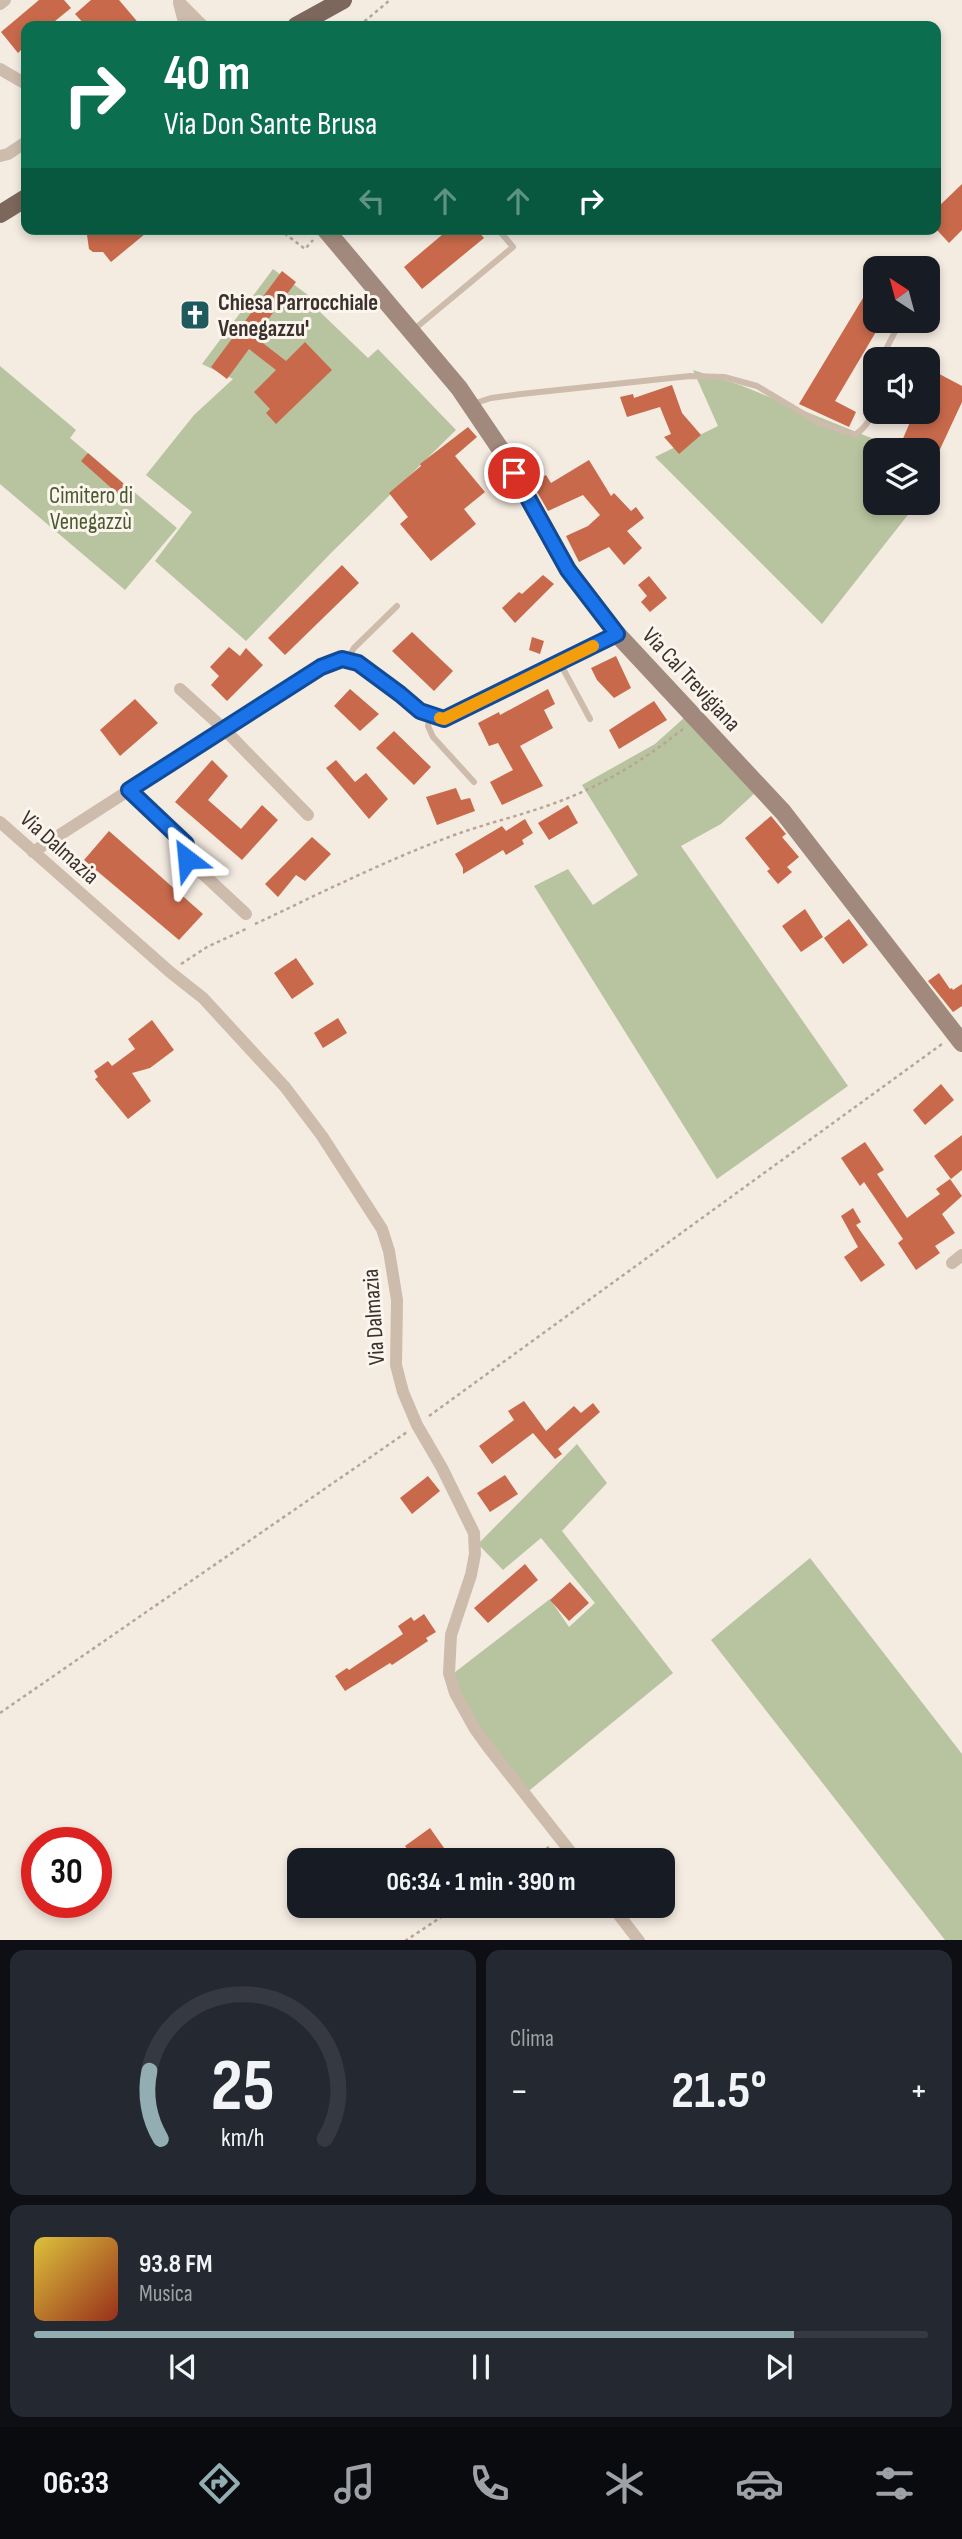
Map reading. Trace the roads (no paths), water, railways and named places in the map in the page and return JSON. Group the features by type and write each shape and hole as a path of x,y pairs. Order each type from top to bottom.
{"main road":[{"path":"305,21 339,3"},
{"path":"314,21 339,3"},
{"path":"0,214 21,201"}],"street":[{"path":"0,4 5,0"},
{"path":"178,1 184,21"},
{"path":"178,1 198,21"},
{"path":"0,69 21,80"},
{"path":"0,156 21,145"},
{"name":"Via Cal Trevigiana","path":"324,235 412,331 472,405 503,453 568,570 617,634 783,811 959,1039"},
{"path":"33,852 321,667 342,659 358,663 420,711 444,719 617,634"},
{"path":"180,689 308,815"},
{"path":"129,790 186,844 187,859 246,914"},
{"name":"Via Dalmazia","path":"0,822 203,998 285,1087 369,1206 382,1230 389,1251 397,1300 396,1365 403,1392 417,1425 474,1532 475,1553 471,1574 451,1635 448,1655 449,1673 455,1693 481,1738 568,1848"},
{"path":"621,1918 638,1940"}],"lane":[{"path":"412,331 513,247 503,235"},
{"path":"472,405 491,398 521,394 690,376 724,377 757,386 819,424 855,435 869,424"},
{"path":"347,660 354,648 397,606"},
{"path":"560,663 590,719"},
{"path":"430,716 428,726 433,737 474,782"}],"place":[{"name":"Chiesa Parrocchiale Venegazzu'","path":"195,315"}],"park label":[{"name":"Cimitero di Venegazzù","path":"91,508"}]}
